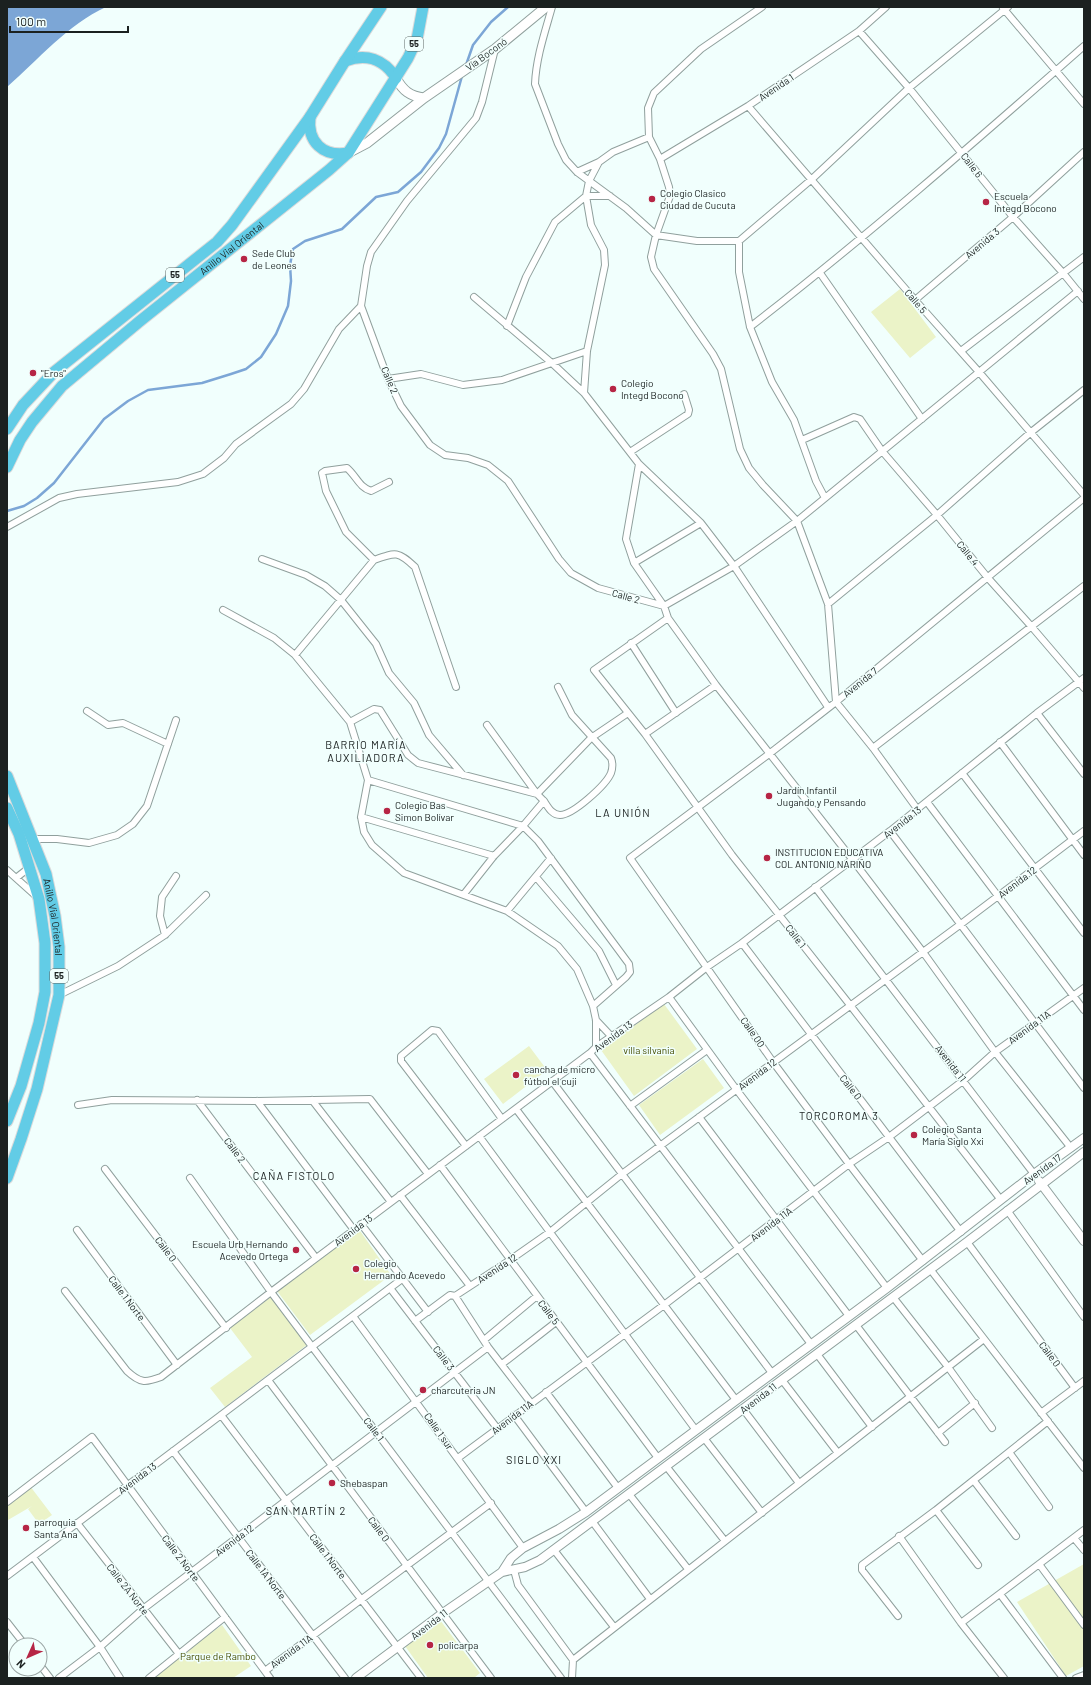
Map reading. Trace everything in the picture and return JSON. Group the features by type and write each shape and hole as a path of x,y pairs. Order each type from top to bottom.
{"highway":[{"name":"Anillo Vial Oriental","path":"7,429 18,412 36,390 54,372 217,242 232,225 310,117 345,60 381,7"},
{"name":"Anillo Vial Oriental","path":"7,467 20,440 32,422 62,386 348,153 408,58 416,39 423,7"},
{"path":"345,60 362,57 370,58 385,65 396,78"},
{"path":"310,117 310,133 318,146 332,153 348,153"},
{"name":"Anillo Vial Oriental","path":"7,776 46,874 55,916 59,947 59,995 37,1089 7,1178"},
{"name":"Anillo Vial Oriental","path":"7,808 19,834 39,899 44,943 45,992 39,1022 21,1086 7,1121"}],"main road":[{"name":"Vía Boconó","path":"348,153 367,143 424,98 494,49 546,7"},
{"path":"396,78 400,86 407,93 415,97 424,98"}],"street":[{"path":"552,7 542,41 535,84 558,144 566,160 577,172 626,208 656,235 697,242 739,241 812,179 909,88 1004,8 1084,104"},
{"path":"762,7 701,48 654,93 648,108 649,137 660,159 669,187 670,196 656,235 651,257 654,269 713,354 721,369 740,449 749,468 797,521 828,604 836,702 873,748 918,810"},
{"name":"Avenida 1","path":"660,159 748,106 859,31 886,7"},
{"name":"Calle 6","path":"859,31 962,152 1013,217 1084,299"},
{"path":"750,327 820,273 1084,46"},
{"name":"Calle 2","path":"494,49 482,102 476,118 408,201 372,252 367,266 361,306 388,379 401,406 430,445 445,455 468,458 488,465 508,481 559,559 571,573 598,588 664,606"},
{"name":"Calle 5","path":"748,106 915,300 980,372 1084,496"},
{"path":"577,172 598,162 613,152 649,137"},
{"name":"Avenida 3","path":"915,300 1013,217 1084,152"},
{"path":"584,392 587,351 605,265 604,250 591,224 586,196 589,181 598,162"},
{"path":"507,326 526,277 555,222 586,196 610,196"},
{"path":"739,241 739,272 750,327 772,382 794,420 816,481 825,498"},
{"path":"961,351 1084,257"},
{"path":"820,273 922,419"},
{"path":"664,606 734,566 797,521 1078,291"},
{"path":"474,297 584,392 639,464 701,523 734,566 828,707"},
{"path":"7,527 59,498 77,494 178,482 203,474 224,458 236,444 291,404 304,389 338,329 361,306"},
{"path":"388,379 421,374 463,385 502,380 553,364 587,351"},
{"path":"828,604 937,515 1030,433 1084,390"},
{"path":"630,452 688,414 689,410 684,394"},
{"name":"Calle 4","path":"802,440 854,417 860,419 882,451 937,515 988,578 1082,680 1084,688"},
{"path":"639,464 626,539 634,563 664,606 668,618 716,685 923,952 995,1052 1071,1148"},
{"path":"374,560 346,532 326,491 322,473 325,470 347,468 356,476 361,486 371,491 389,482"},
{"name":"Avenida 7","path":"630,858 836,702 988,578 1084,496"},
{"path":"634,563 701,523"},
{"path":"295,655 374,560 390,555 402,555 416,567 456,687"},
{"path":"262,560 306,575 325,586 341,600 376,644 389,673 414,703 429,735 463,775"},
{"path":"873,748 1084,586"},
{"path":"223,610 274,638 295,655 350,722 368,780 360,817 364,832 372,845 404,873 507,911 558,946 577,969 593,1006 596,1020 596,1047"},
{"path":"668,618 631,642 676,713"},
{"name":"Calle 1","path":"631,642 594,670 645,734 732,855 1001,1200"},
{"name":"Avenida 13","path":"65,1291 127,1371 136,1380 149,1382 161,1377 271,1292 516,1109 596,1047 742,943 918,810 1000,742 1082,680"},
{"path":"645,734 716,685"},
{"path":"487,725 537,794 553,813 560,815 575,809 596,792 610,774 613,765 611,758 572,716 558,687"},
{"path":"350,722 374,708 380,710 408,755 418,763 537,794"},
{"path":"87,711 108,725 123,723 168,744"},
{"path":"537,794 591,738 628,713"},
{"path":"1037,713 1084,774"},
{"path":"33,839 57,839 89,843 117,835 133,824 147,806 176,720"},
{"path":"1000,742 1084,855"},
{"path":"962,773 1036,868 1084,933"},
{"path":"368,780 523,826 538,840 629,964 630,972 593,1006"},
{"path":"464,894 494,856 523,826 544,801"},
{"path":"927,802 1084,1010"},
{"path":"360,817 494,856"},
{"path":"890,831 1084,1088"},
{"name":"Avenida 12","path":"415,1321 450,1295 455,1296 550,1232 660,1145 961,924 1084,831"},
{"path":"507,911 551,858"},
{"name":"Calle 00","path":"630,858 774,1062 923,1261"},
{"path":"16,878 30,867"},
{"path":"7,870 39,899"},
{"path":"165,935 160,916 162,897 176,876"},
{"path":"536,877 599,951 616,985"},
{"name":"Avenida 11","path":"815,887 885,980 964,1080 1084,1241"},
{"path":"59,995 118,966 165,935 206,896"},
{"name":"Calle 0","path":"742,943 961,1232"},
{"name":"Avenida 11A","path":"458,1458 664,1305 849,1164 889,1137 964,1080 995,1052 1084,988"},
{"path":"669,996 736,1089 887,1288"},
{"path":"596,1020 611,1036"},
{"path":"466,1146 401,1060 401,1056 432,1030 438,1031 502,1118"},
{"path":"630,1106 707,1050"},
{"path":"590,1053 811,1344"},
{"path":"552,1081 772,1374"},
{"path":"78,1105 112,1100 257,1101 370,1099 428,1174"},
{"name":"Calle 2","path":"198,1100 316,1258"},
{"path":"312,1100 391,1202"},
{"path":"257,1101 354,1230"},
{"path":"516,1109 736,1400"},
{"path":"699,1117 849,1316"},
{"path":"479,1136 695,1429"},
{"name":"Avenida 17","path":"1001,1200 1084,1138"},
{"name":"Avenida 17","path":"1007,1210 1041,1184 1082,1156"},
{"name":"Calle 5","path":"440,1166 658,1458"},
{"name":"Calle 0","path":"105,1169 226,1328"},
{"name":"Calle 1","path":"190,1178 271,1292 561,1678"},
{"path":"400,1195 470,1286"},
{"name":"Avenida 11","path":"356,1678 443,1613 502,1572 511,1558 523,1548 586,1512 695,1429 772,1374 923,1261 1001,1200"},
{"path":"1007,1210 1084,1317"},
{"name":"Avenida 11","path":"502,1572 525,1567 540,1560 554,1550 967,1242 1007,1210"},
{"path":"361,1224 428,1312"},
{"name":"Calle 1 Norte","path":"77,1230 177,1365"},
{"name":"Calle 0","path":"967,1242 1075,1388"},
{"path":"930,1269 1084,1468"},
{"name":"Avenida 13","path":"7,1576 402,1278"},
{"name":"Calle 3","path":"390,1288 497,1428"},
{"path":"455,1296 488,1347 531,1403"},
{"path":"484,1340 537,1296"},
{"path":"893,1297 948,1367 992,1428"},
{"name":"Calle 1 sur","path":"353,1316 417,1401 523,1548"},
{"path":"502,1364 556,1322"},
{"path":"856,1325 945,1442"},
{"path":"573,1660 984,1339"},
{"name":"Avenida 12","path":"59,1678 100,1647 143,1609 488,1347"},
{"path":"817,1354 872,1426"},
{"name":"Calle 0","path":"268,1380 491,1678"},
{"path":"782,1380 838,1453"},
{"path":"1041,1413 1084,1381"},
{"path":"546,1392 618,1488"},
{"path":"938,1433 975,1404"},
{"path":"743,1409 799,1483"},
{"name":"Calle 1 Norte","path":"221,1415 421,1678"},
{"path":"514,1415 586,1512"},
{"path":"898,1616 862,1570 862,1564 974,1481 1048,1422"},
{"name":"Calle 2 Norte","path":"7,1502 92,1437 270,1678"},
{"path":"704,1438 762,1512"},
{"name":"Calle 1A Norte","path":"173,1451 346,1678"},
{"path":"1009,1452 1049,1507"},
{"path":"666,1466 725,1541"},
{"path":"974,1481 1016,1536"},
{"path":"629,1494 688,1569"},
{"name":"Avenida 11A","path":"265,1671 491,1503"},
{"path":"936,1510 978,1565"},
{"path":"592,1521 650,1599"},
{"name":"Calle 2A Norte","path":"77,1523 179,1654"},
{"path":"961,1623 1084,1530"},
{"path":"899,1536 961,1623 1004,1678"},
{"path":"1074,1538 1084,1550"},
{"path":"554,1550 614,1628"},
{"path":"32,1557 100,1647 120,1678"},
{"path":"1039,1564 1084,1625"},
{"path":"514,1570 518,1585 573,1660 572,1678"},
{"path":"1000,1594 1063,1678"},
{"path":"149,1678 225,1617"},
{"path":"7,1622 18,1637"},
{"path":"1076,1678 1084,1675"}],"green space":[{"path":"900,289 936,337 910,358 871,312"},
{"name":"villa silvania","path":"664,1004 697,1049 634,1096 601,1050"},
{"name":"cancha de micro fútbol el cuji","path":"529,1046 547,1070 503,1104 484,1079"},
{"path":"703,1059 724,1088 660,1135 639,1105"},
{"path":"358,1228 391,1275 310,1335 277,1291"},
{"path":"271,1297 308,1344 225,1407 210,1388 252,1357 230,1328"},
{"path":"30,1486 52,1515 39,1524 28,1509 32,1506 8,1520 7,1504"},
{"path":"1084,1564 1084,1666 1066,1676 1017,1602"},
{"path":"440,1620 480,1673 474,1678 428,1678 405,1646"},
{"name":"Parque de Rambo","path":"222,1625 251,1666 233,1678 150,1678"}],"water":[{"path":"7,7 106,7 92,14 66,33 7,87"}],"waterway":[{"path":"466,65 473,45 491,22 508,7"},
{"path":"7,511 24,506 37,498 54,483 104,419 128,401 148,390 202,383 231,374 246,369 261,357 276,334 288,306 291,281 290,265 293,249 305,241 342,229 376,197 398,192 421,172 439,148 446,134 462,76"}],"place":[{"name":"Colegio Clasico Ciudad de Cucuta","path":"652,199"},
{"name":"Escuela Integd Bocono","path":"986,202"},
{"name":"Sede Club de Leones","path":"244,259"},
{"name":"\"Eros\"","path":"33,373"},
{"name":"Colegio Integd Bocono","path":"613,389"},
{"name":"Jardín Infantil Jugando y Pensando","path":"769,796"},
{"name":"Colegio Bas Simon Bolívar","path":"387,811"},
{"name":"INSTITUCION EDUCATIVA COL ANTONIO NARIÑO","path":"767,858"},
{"name":"cancha de micro fútbol el cuji","path":"516,1075"},
{"name":"Colegio Santa María Siglo Xxi","path":"914,1135"},
{"name":"Escuela Urb Hernando Acevedo Ortega","path":"296,1250"},
{"name":"Colegio Hernando Acevedo","path":"356,1269"},
{"name":"charcuteria JN","path":"423,1390"},
{"name":"Shebaspan","path":"332,1483"},
{"name":"parroquia Santa Ana","path":"26,1528"},
{"name":"policarpa","path":"430,1645"}],"district":[{"name":"BARRIO MARÍA AUXILIADORA","path":"366,751"},
{"name":"LA UNIÓN","path":"623,813"},
{"name":"TORCOROMA 3","path":"839,1116"},
{"name":"CAÑA FISTOLO","path":"294,1176"},
{"name":"SIGLO XXI","path":"534,1460"},
{"name":"SAN MARTÍN 2","path":"306,1511"}]}
